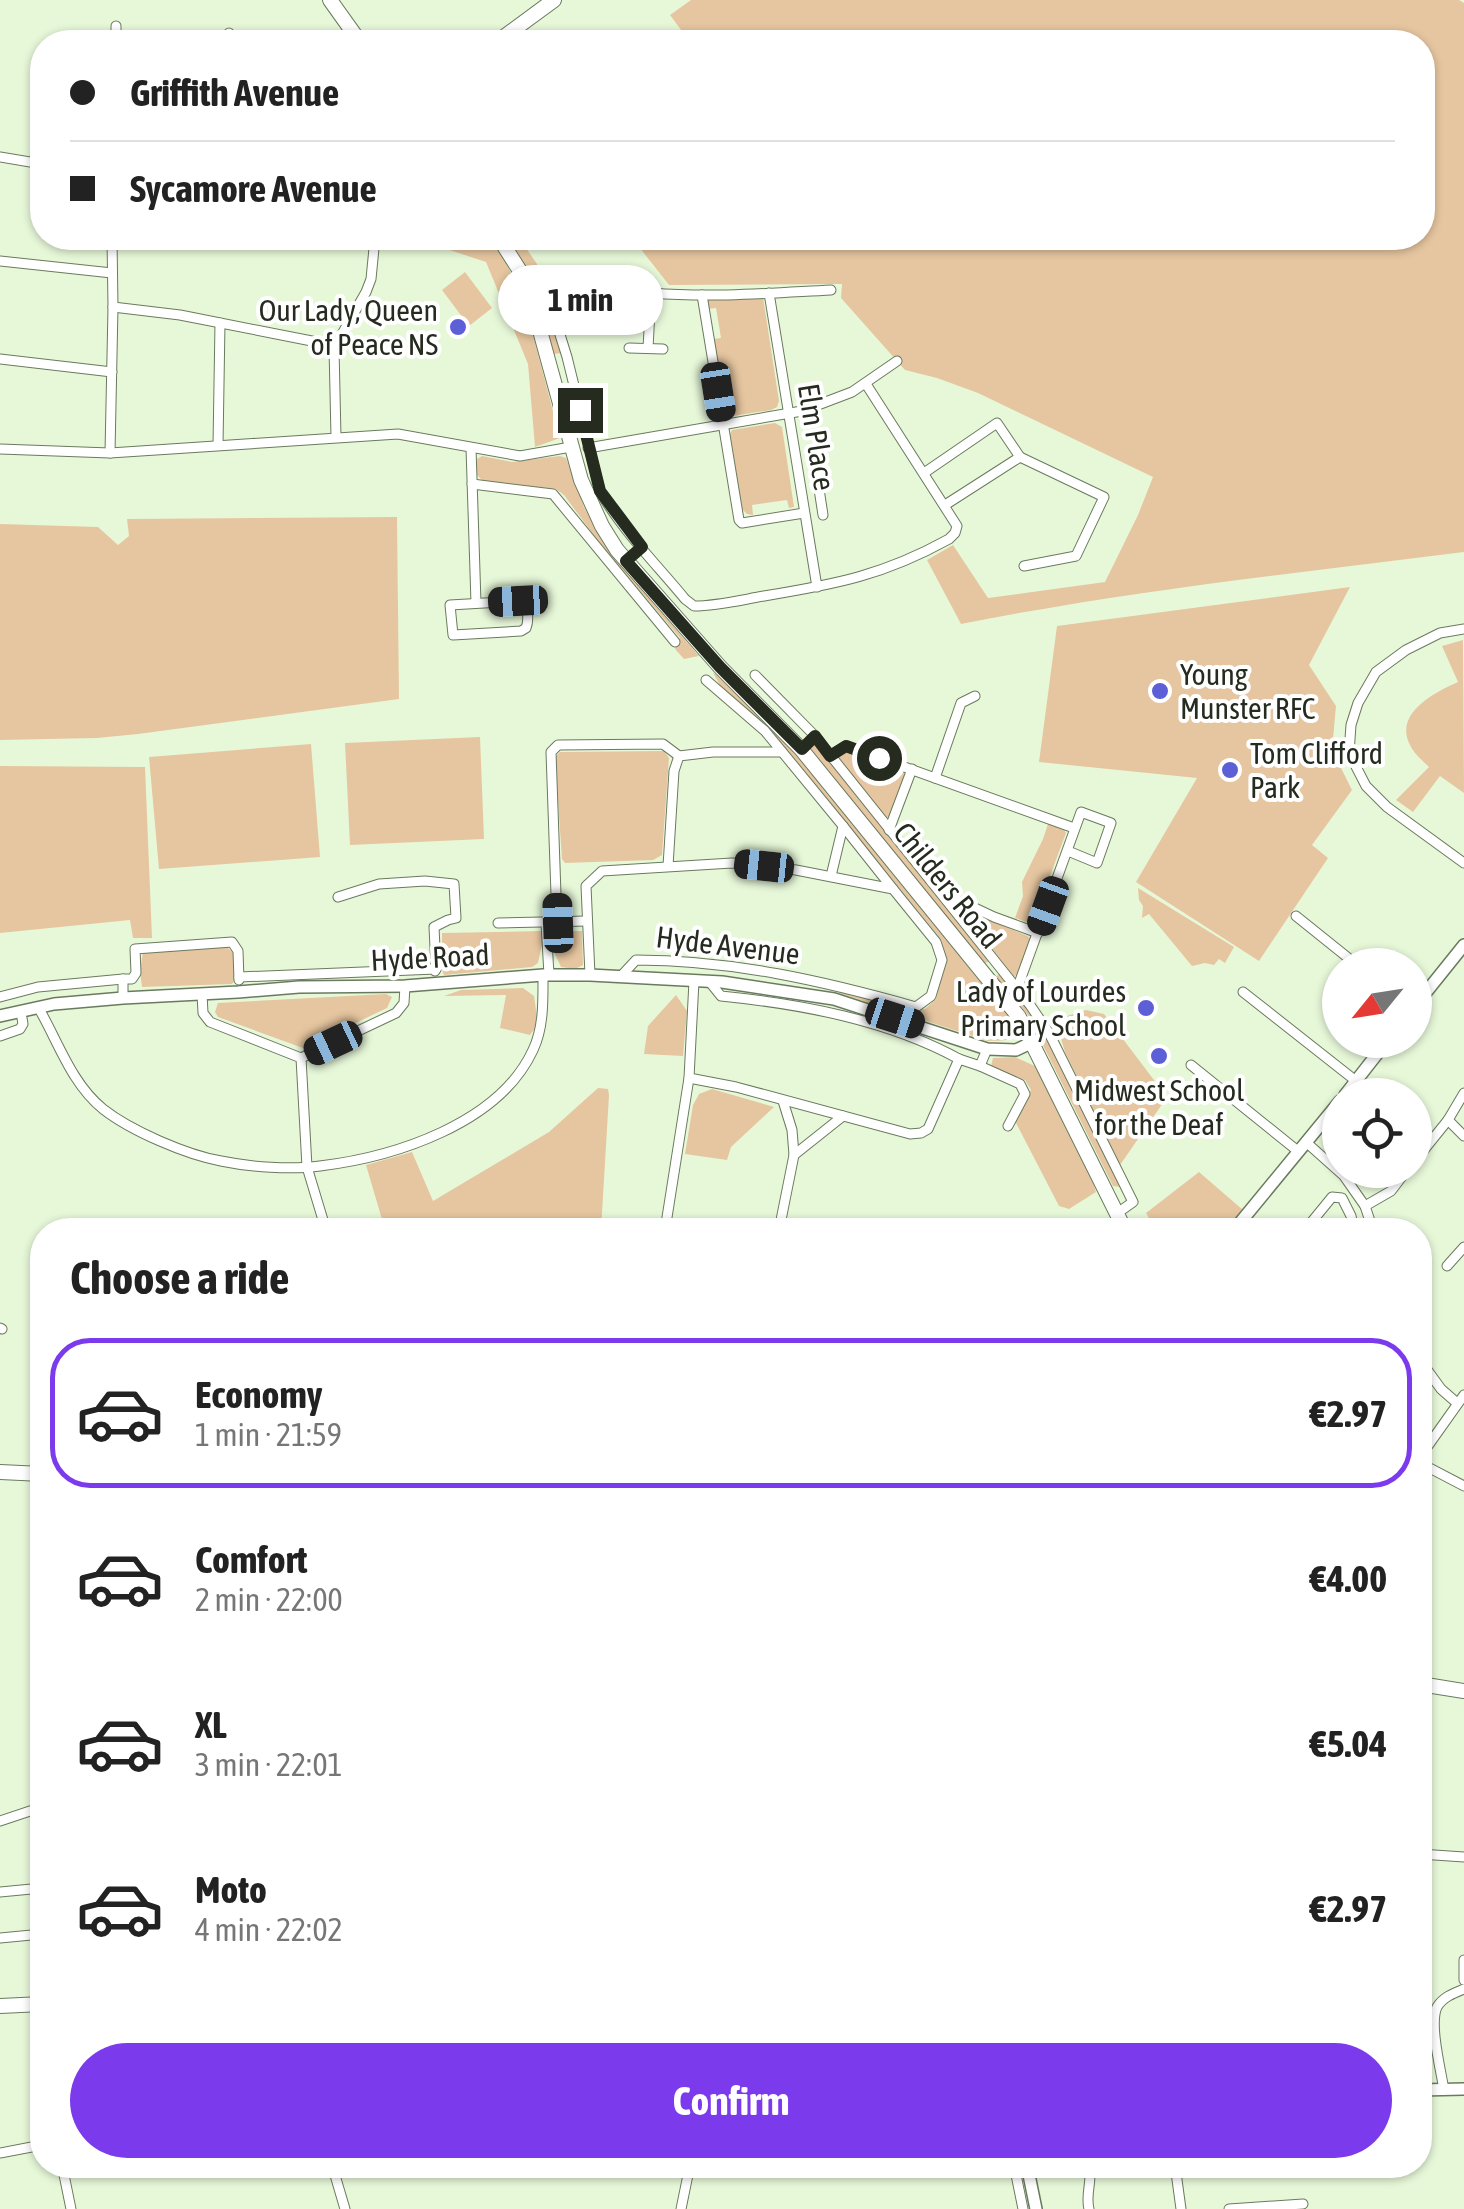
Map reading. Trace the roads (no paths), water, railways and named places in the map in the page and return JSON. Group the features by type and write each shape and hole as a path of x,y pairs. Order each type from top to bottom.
{"main road":[{"path":"330,0 351,30"},
{"path":"513,30 554,0"},
{"name":"Childers Road","path":"507,250 531,298 580,480 602,526 626,561 720,667 802,749 1019,1017 1118,1218"},
{"path":"0,1472 30,1473"},
{"path":"1432,1686 1464,1692"},
{"path":"0,2006 30,2005"}],"street":[{"path":"0,157 30,162"},
{"path":"110,453 112,250"},
{"path":"336,437 334,348 366,292 375,250"},
{"path":"0,262 112,274"},
{"path":"832,290 651,293 547,276 547,291 600,491 685,600 694,606 817,588 904,563 950,539 957,526 866,384"},
{"path":"648,348 651,293"},
{"name":"Elm Place","path":"769,294 817,588"},
{"path":"702,295 740,520 742,523 804,513"},
{"path":"113,307 220,322 334,348"},
{"path":"218,445 220,322"},
{"path":"629,348 663,349"},
{"path":"550,362 567,357"},
{"path":"0,359 112,372"},
{"path":"588,448 788,414 834,400 866,384 897,361"},
{"path":"924,472 998,423 1020,457 1104,497 1076,556 1024,566"},
{"path":"0,450 110,453 407,434 520,456 571,446"},
{"path":"470,448 476,603"},
{"path":"945,506 1020,457"},
{"path":"817,476 823,515"},
{"path":"472,484 553,494 674,642"},
{"path":"802,497 820,494"},
{"path":"626,561 642,547"},
{"path":"523,602 528,624 521,631 453,636 450,605 476,603 523,602"},
{"path":"1464,629 1440,633 1406,650 1376,672 1358,703 1351,726 1350,753 1366,786 1387,807 1464,862"},
{"path":"754,674 815,736 1049,1033 1133,1202 1116,1214"},
{"path":"706,680 765,731 893,889"},
{"path":"934,778 961,704 975,696"},
{"path":"802,749 815,736"},
{"path":"38,1007 88,1094 118,1119 185,1151 242,1164 307,1167 402,1148 447,1130 480,1111 511,1082 535,1048 552,923 551,752 558,745 664,744 678,756 782,752"},
{"path":"830,756 846,746 1074,828"},
{"path":"668,866 678,756"},
{"path":"889,830 912,769"},
{"path":"1017,989 1081,812 1111,824 1097,862 1068,851"},
{"path":"831,876 843,826"},
{"path":"590,974 586,886 602,872 732,863 796,870 893,889"},
{"path":"338,897 379,884 454,884 456,918 434,928 437,984"},
{"name":"Hyde Avenue","path":"622,976 636,960 723,964 836,984 916,1007 931,996 942,960 936,942 893,889"},
{"path":"938,890 1038,933"},
{"path":"1296,916 1336,948"},
{"path":"498,923 587,922"},
{"path":"0,997 38,987 136,976 135,948 226,940 238,951 238,992"},
{"path":"1432,985 1464,945"},
{"path":"666,979 668,960"},
{"path":"723,964 716,982 721,996 830,1013 910,1036 1020,1084 1026,1094 1008,1126"},
{"path":"985,975 997,964"},
{"path":"238,977 436,969"},
{"name":"Hyde Road","path":"0,1016 70,1002 124,998 590,974 716,982 834,999 987,1049 1016,1050 1033,1042"},
{"path":"123,979 124,998"},
{"path":"667,1218 689,1078 694,981"},
{"name":"Hyde Avenue","path":"830,1013 836,984"},
{"path":"202,994 203,1013 210,1022 301,1058 396,1013 404,1002 405,986"},
{"path":"1242,992 1352,1078"},
{"path":"0,1036 20,1030 22,1018"},
{"path":"689,1078 910,1134 928,1128 955,1057 956,1038"},
{"path":"980,1066 987,1049"},
{"path":"301,1058 307,1167 322,1218"},
{"path":"1358,1078 1374,1058"},
{"path":"1191,1064 1344,1176 1369,1218"},
{"path":"1432,1139 1464,1093"},
{"path":"782,1218 794,1155 783,1100"},
{"path":"794,1155 844,1116"},
{"path":"1448,1120 1464,1136"},
{"path":"1244,1218 1322,1124"},
{"path":"1365,1206 1392,1188"},
{"path":"1314,1218 1332,1197 1342,1198 1351,1218"},
{"path":"1448,1266 1464,1248"},
{"path":"1432,1377 1441,1390 1460,1399 1432,1442"},
{"path":"1432,1467 1464,1486"},
{"path":"0,1821 30,1811"},
{"path":"1432,1855 1464,1857"},
{"path":"0,1892 30,1889"},
{"path":"0,1938 30,1935"},
{"path":"1464,1960 1464,1980"},
{"path":"1444,2090 1434,2019 1446,1997 1464,1988"},
{"path":"1432,2090 1464,2090"},
{"path":"0,2154 30,2148"},
{"path":"65,2178 71,2209"},
{"path":"336,2178 345,2209"},
{"path":"680,2209 687,2178"},
{"path":"1017,2178 1023,2209"},
{"path":"1030,2178 1036,2209"},
{"path":"1088,2209 1090,2178"},
{"path":"1177,2178 1181,2209"},
{"path":"1229,2209 1302,2204"}],"place":[{"name":"Our Lady, Queen of Peace NS","path":"458,327"},
{"name":"Young Munster RFC","path":"1160,691"},
{"name":"Tom Clifford Park","path":"1230,770"},
{"name":"Lady of Lourdes Primary School","path":"1146,1008"},
{"name":"Midwest School for the Deaf","path":"1159,1056"}]}
